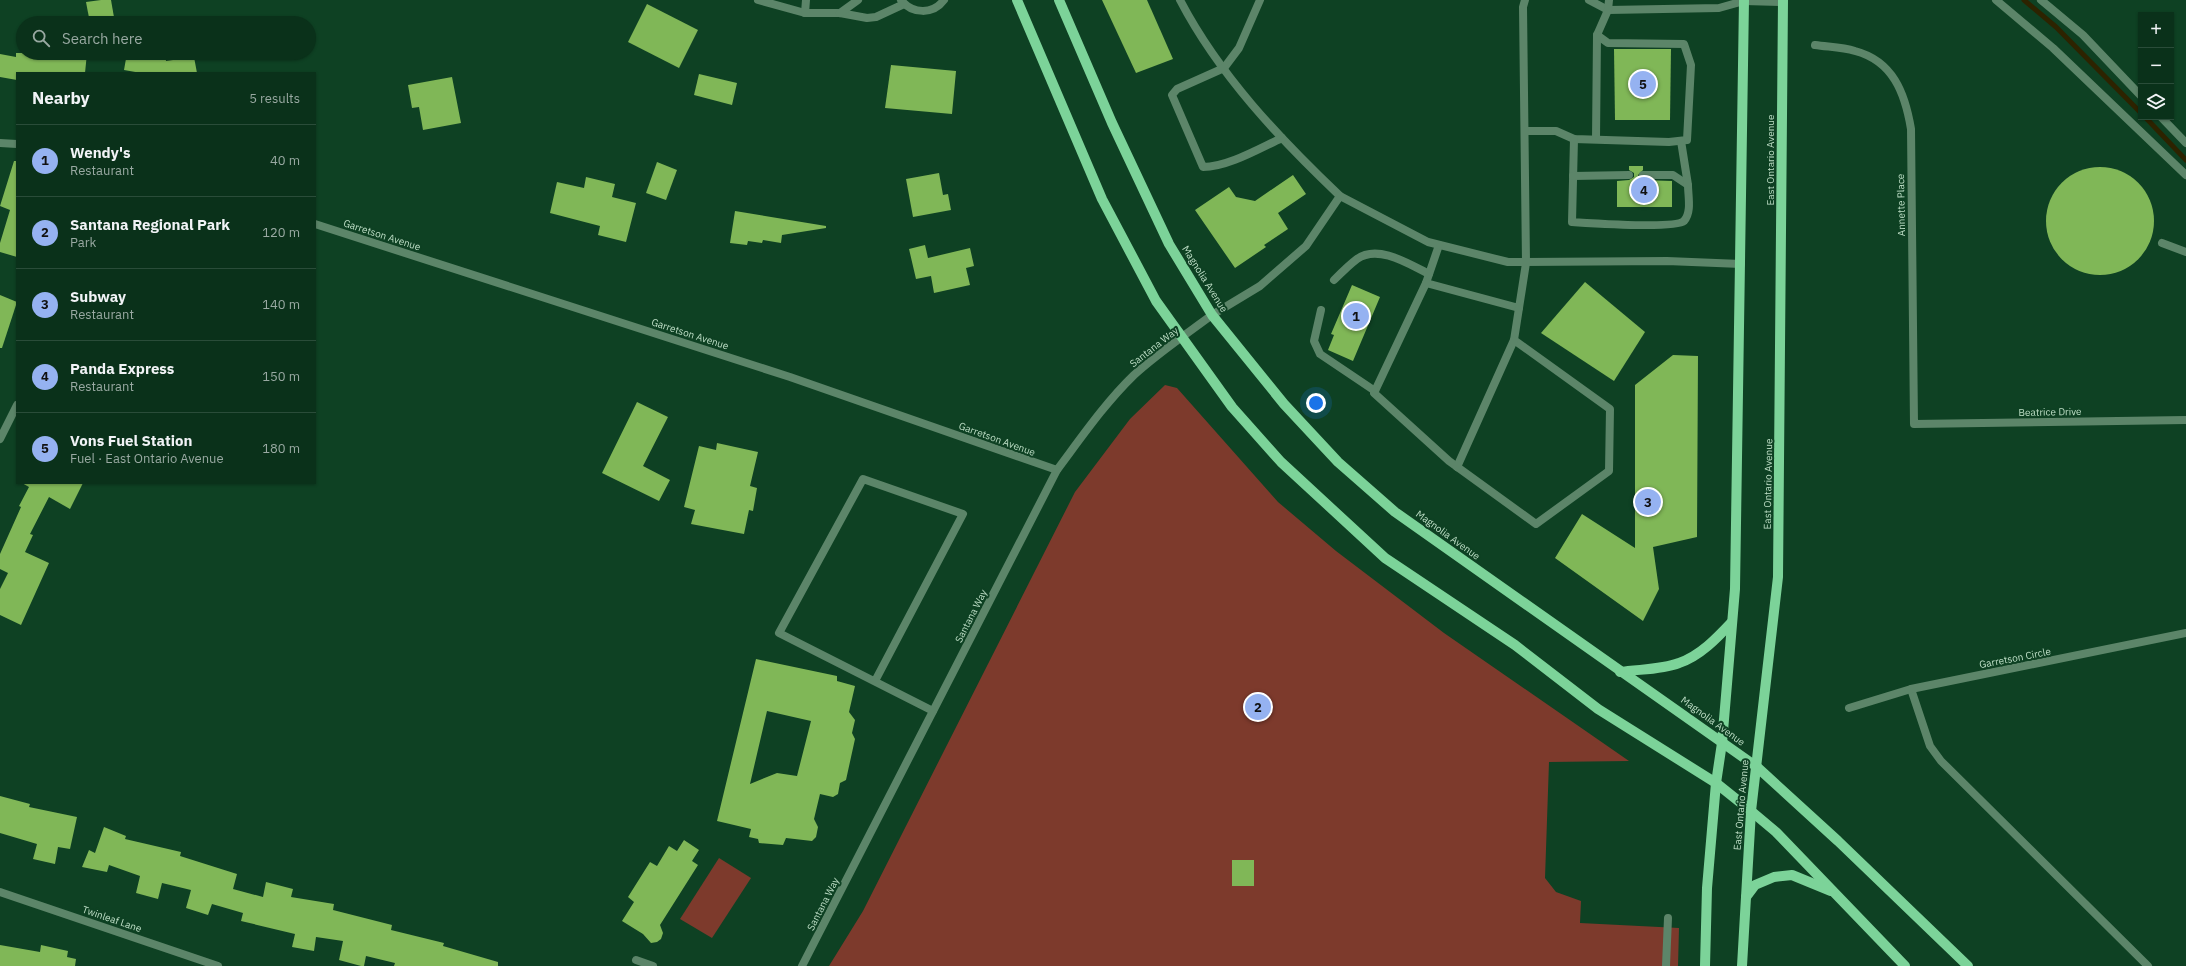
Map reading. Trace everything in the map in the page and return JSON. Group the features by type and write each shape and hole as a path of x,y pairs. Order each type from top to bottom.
{"main road":[{"path":"1017,0 1102,199 1156,301 1232,407 1281,462 1385,558 1515,645 1598,709 1716,783 1751,811 1776,832 1905,966"},
{"name":"Magnolia Avenue","path":"1059,0 1112,123 1169,244 1212,315 1284,404 1338,462 1390,507 1514,598 1757,768 1838,841 1968,966"},
{"path":"1705,966 1707,888 1716,783 1722,743 1735,582 1744,0"},
{"name":"East Ontario Avenue","path":"1742,966 1751,811 1778,577 1783,1"},
{"path":"1620,672 1677,664 1687,660 1710,644 1732,622"},
{"path":"1746,897 1755,885 1774,877 1792,875 1834,892"}],"street":[{"path":"758,0 805,13 840,13 876,17 903,2 911,9 928,11 936,8 944,0"},
{"path":"805,13 806,0"},
{"path":"840,13 858,0"},
{"path":"1180,0 1203,41 1282,138 1304,162 1340,196 1428,242 1508,262 1667,261 1741,264"},
{"path":"1260,0 1239,48 1224,68 1177,89 1172,95 1203,167 1210,167 1240,157 1282,138"},
{"path":"1458,467 1514,340 1526,263 1522,8 1525,0"},
{"path":"1589,0 1608,10 1719,8 1744,0 1783,1"},
{"path":"1596,139 1597,35 1608,10 1609,0"},
{"path":"1996,0 2053,48 2186,175"},
{"path":"2041,0 2083,36 2138,93"},
{"path":"1525,131 1556,131 1574,139 1687,140 1691,65 1684,44 1608,43 1597,35"},
{"name":"Annette Place","path":"1815,45 1855,51 1879,61 1895,79 1907,102 1911,128 1914,424"},
{"path":"2164,120 2186,144"},
{"path":"1574,139 1572,222 1678,224 1685,220 1689,207 1688,185 1681,141"},
{"path":"0,142 16,144"},
{"path":"1573,176 1629,175"},
{"path":"1643,175 1673,175 1688,185"},
{"name":"Santana Way","path":"802,966 1057,470 1097,418 1133,376 1157,355 1212,315 1260,286 1306,246 1340,196"},
{"name":"Garretson Avenue","path":"316,224 790,377 1057,470"},
{"path":"2162,243 2186,252"},
{"path":"1375,391 1426,283 1439,245"},
{"path":"1334,280 1358,258 1376,253 1405,262 1429,274"},
{"path":"1426,283 1519,308"},
{"path":"1321,310 1314,340 1320,354 1375,391 1374,393 1458,467 1536,524 1609,471 1610,409 1514,340"},
{"path":"0,440 16,407"},
{"name":"Beatrice Drive","path":"1914,424 2186,420"},
{"path":"875,681 963,514 863,479 779,633 933,711"},
{"name":"Garretson Circle","path":"1849,708 1911,689 2186,633"},
{"path":"1911,689 1930,746 1941,761 2148,966"},
{"name":"Twinleaf Lane","path":"0,892 218,966"},
{"path":"1666,966 1668,918"},
{"path":"636,960 653,966"}],"shaded area":[{"path":"1165,385 1177,388 1278,502 1336,551 1444,633 1629,761 1549,762 1545,878 1556,892 1581,901 1580,923 1679,928 1678,966 829,966 863,911 1075,492 1130,419"},
{"path":"719,858 751,878 712,938 680,919"}],"building":[{"path":"111,0 114,16 89,16 86,2"},
{"path":"1102,0 1147,0 1173,59 1136,73"},
{"path":"647,4 698,30 679,68 628,42"},
{"path":"1614,49 1671,49 1670,120 1615,120"},
{"path":"0,54 16,57 16,60 86,60 85,72 16,72 16,80 0,77"},
{"path":"126,60 195,60 197,72 135,72 124,70"},
{"path":"891,65 956,71 952,114 885,108"},
{"path":"699,74 737,83 732,105 694,95"},
{"path":"452,77 461,123 423,130 419,107 412,108 408,85"},
{"path":"14,161 16,161 16,257 0,252 0,243 10,210 0,206"},
{"path":"657,162 677,170 666,200 646,193"},
{"path":"1629,166 1643,166 1643,170 1638,175 1641,180 1672,181 1672,207 1617,207 1617,181 1629,180 1634,177 1634,173 1629,170"},
{"path":"2100,167 2121,171 2138,183 2150,200 2154,221 2150,242 2138,259 2121,271 2100,275 2079,271 2062,259 2050,242 2046,221 2050,200 2062,183 2079,171"},
{"path":"939,173 943,195 948,194 951,210 913,217 906,179"},
{"path":"1293,175 1306,194 1278,213 1288,229 1264,245 1266,247 1235,268 1195,210 1229,187 1236,197 1255,201"},
{"path":"586,177 615,184 612,197 636,203 626,242 598,235 600,226 550,213 557,182 584,188"},
{"path":"735,211 826,226 826,228 782,235 781,243 763,240 762,243 748,241 747,245 730,243"},
{"path":"925,245 928,258 970,248 974,266 966,268 970,285 934,293 931,276 916,279 909,249"},
{"path":"1585,282 1645,332 1614,381 1541,333"},
{"path":"1352,285 1380,297 1353,361 1328,350 1334,335 1331,334"},
{"path":"0,295 16,302 16,305 2,348 0,348"},
{"path":"1673,355 1698,356 1697,537 1653,547 1659,589 1643,621 1555,558 1582,514 1635,548 1635,385"},
{"path":"637,402 668,417 643,466 670,480 659,501 602,473"},
{"path":"717,443 758,452 750,486 757,488 753,511 749,510 744,534 691,524 695,510 684,507 699,446 716,450"},
{"path":"24,484 82,484 70,509 49,497 30,534 33,535 25,552 49,563 21,625 0,615 0,589 8,573 0,569 0,554 21,507 19,506 29,487"},
{"path":"756,659 837,676 837,681 855,686 849,712 855,720 852,733 855,739 846,780 840,783 838,794 833,797 820,794 814,819 818,827 816,837 812,841 786,838 783,845 759,843 758,839 749,837 751,829 717,821","holes":["767,711 811,721 797,776 777,773 750,784"]},
{"path":"0,796 30,804 29,807 77,817 70,849 58,847 55,864 33,859 37,844 0,833"},
{"path":"104,827 126,836 125,839 181,852 180,856 237,874 233,889 263,897 266,882 293,889 291,897 334,904 333,910 392,925 391,930 444,943 443,946 498,962 498,966 394,966 395,963 366,956 364,966 361,966 339,960 343,941 316,937 314,951 292,947 295,934 241,921 243,913 212,904 208,915 186,908 191,890 162,883 158,899 136,893 140,876 109,865 107,872 82,867 89,850 95,853"},
{"path":"684,840 699,850 692,861 698,865 660,925 663,933 661,939 657,942 651,943 643,934 622,921 634,902 628,897 650,862 657,866 669,846 677,851"},
{"path":"1232,860 1254,860 1254,886 1232,886"},
{"path":"0,945 40,952 41,945 68,951 67,957 76,959 75,966 0,966"}],"waterway":[{"path":"2024,0 2056,27 2138,110"},
{"path":"2148,120 2186,160"}],"place":[{"name":"Vons Fuel Station","path":"1643,84"},
{"name":"Panda Express","path":"1644,190"},
{"name":"Wendy's","path":"1356,316"},
{"name":"Subway","path":"1648,502"},
{"name":"Santana Regional Park","path":"1258,707"}]}
